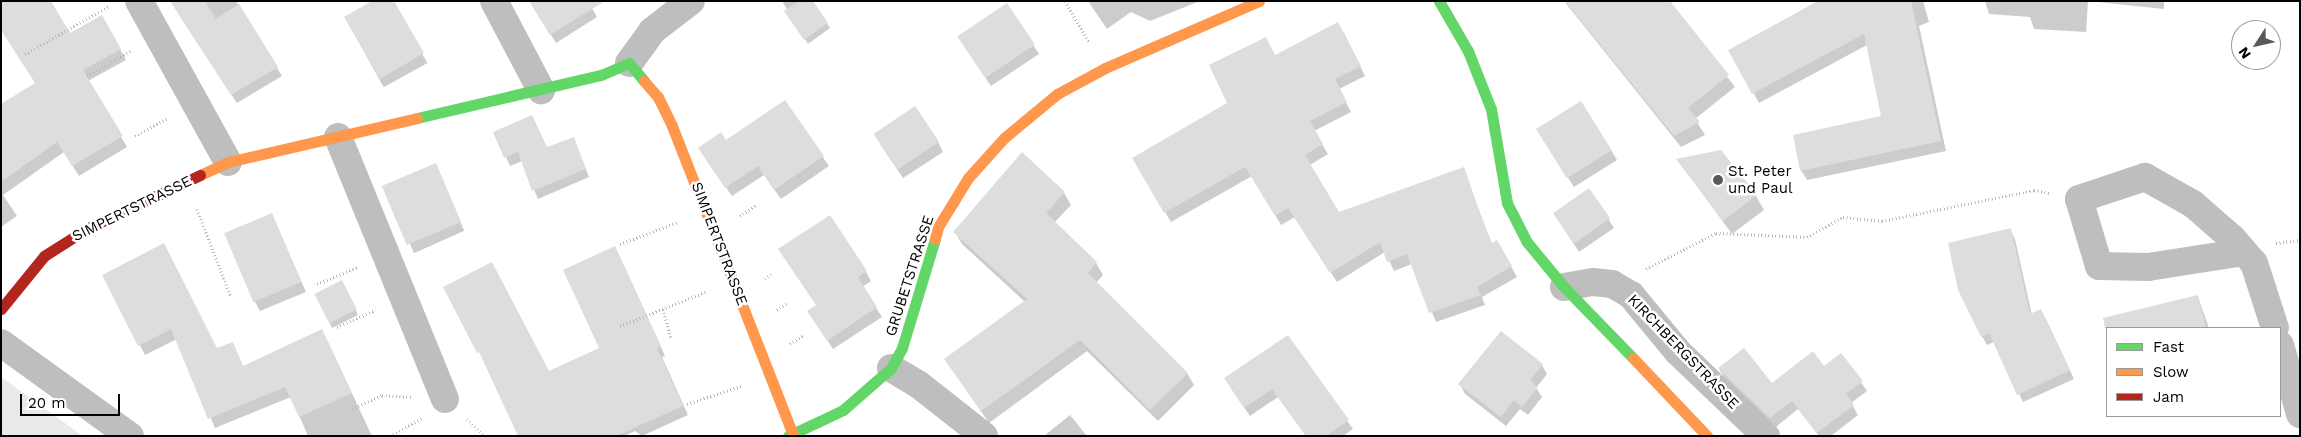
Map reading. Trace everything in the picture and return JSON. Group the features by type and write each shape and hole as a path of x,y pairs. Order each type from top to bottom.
{"street":[{"path":"139,1 228,162"},
{"path":"494,1 541,90"},
{"path":"629,63 652,31 690,1"},
{"name":"GRUBETSTRASSE","path":"791,435 843,410 891,368 902,348 938,227 968,178 1004,138 1057,94 1105,68 1259,1"},
{"path":"1440,1 1468,51 1491,109 1507,203 1527,242 1564,287 1707,436"},
{"name":"SIMPERTSTRASSE","path":"1,309 44,256 88,228 228,162 541,90 601,75 629,63 658,97 706,211 791,435"},
{"path":"338,137 445,399"},
{"path":"2244,252 2148,267 2100,266 2079,198 2145,177 2193,204 2244,252 2254,263 2275,327"},
{"path":"1564,287 1593,282 1612,284"},
{"name":"KIRCHBERGSTRASSE","path":"1612,284 1630,295 1678,352 1766,436"},
{"path":"1,343 130,436"},
{"path":"2281,349 2300,414"},
{"path":"891,368 918,384 984,436"}],"path":[{"path":"25,54 118,1"},
{"path":"1065,1 1105,68"},
{"path":"87,76 158,36"},
{"path":"135,136 195,103"},
{"path":"187,182 231,297"},
{"path":"1612,284 1623,271 1642,272 1716,233 1807,237 1843,217 1882,221 2034,190 2079,198"},
{"path":"620,244 706,211"},
{"path":"317,284 386,256"},
{"path":"620,326 733,281"},
{"path":"337,327 403,298"},
{"path":"663,309 671,338"},
{"path":"687,404 770,376"}],"shaded area":[{"path":"1,377 83,436 1,436"}],"building":[{"path":"1,1 51,1 70,33 102,15 121,49 83,70 123,136 72,166 57,142 1,182 1,104 35,83 1,30"},
{"path":"170,1 205,1 216,19 239,4 278,67 231,95"},
{"path":"372,1 394,1 424,53 380,79 344,17"},
{"path":"529,1 605,1 550,35"},
{"path":"799,1 813,1 828,23 804,40 784,11"},
{"path":"1565,1 1670,1 1729,75 1688,108 1700,122 1674,136"},
{"path":"1819,1 1911,1 1941,141 1800,171 1793,135 1881,116 1864,34 1752,94 1728,50"},
{"path":"1007,3 1035,44 985,78 957,37"},
{"path":"1338,22 1361,66 1335,79 1347,102 1310,121 1323,144 1305,155 1339,212 1464,167 1491,244 1497,240 1512,266 1477,287 1481,295 1429,313 1407,254 1387,262 1380,242 1330,273 1288,208 1275,216 1245,167 1164,213 1132,158 1227,103 1209,65 1266,37 1275,55"},
{"path":"785,100 824,156 774,190 758,166 725,188 698,148 721,132 726,140"},
{"path":"1581,101 1612,150 1567,178 1536,129"},
{"path":"915,106 939,142 898,170 874,134"},
{"path":"532,115 547,147 574,137 586,169 532,191 518,152 504,158 493,132"},
{"name":"St. Peter und Paul","path":"1721,150 1757,195 1723,221 1676,159"},
{"path":"1022,152 1065,192 1046,213 1097,262 1088,273 1188,373 1150,410 1080,340 981,411 944,359 1027,299 953,232"},
{"path":"436,163 461,222 407,245 382,186"},
{"path":"1589,188 1610,218 1574,244 1553,213"},
{"path":"272,213 301,282 253,302 224,233"},
{"path":"830,215 867,271 858,277 877,307 827,341 807,311 816,305 778,249"},
{"path":"2011,228 2030,314 2041,309 2070,370 2017,395 1989,333 1981,337 1958,290 1948,243"},
{"path":"164,243 217,348 233,342 243,366 322,329 352,393 299,417 285,387 208,419 171,329 138,346 102,275"},
{"path":"615,246 661,346 657,348 683,406 616,436 518,436 479,352 477,353 443,287 492,262 549,371 599,348 563,270"},
{"path":"342,280 357,309 329,323 314,294"},
{"path":"2198,295 2206,327 2105,328 2103,318"},
{"path":"1501,331 1543,364 1530,380 1538,387 1522,407 1514,400 1501,417 1458,384"},
{"path":"1288,335 1349,420 1326,436 1306,436 1272,389 1244,408 1224,378"},
{"path":"1744,348 1772,383 1813,351 1824,366 1841,353 1863,381 1846,394 1854,405 1817,433 1792,401 1770,418 1718,368"}],"traffic: fast":[{"path":"1439,1 1468,51 1491,109 1507,203 1527,242 1564,287 1633,358"},
{"path":"417,118 601,75 629,63 644,81"},
{"path":"788,436 843,410 891,368 902,348 935,239"}],"traffic: slow":[{"path":"935,239 938,227 968,178 1004,138 1057,94 1105,68 1259,1"},
{"path":"644,81 658,97 672,126 793,434"},
{"path":"200,175 228,162 417,118"},
{"path":"1633,358 1707,436"}],"traffic: jam":[{"path":"1,309 44,256 88,228 200,175"}],"place":[{"name":"St. Peter und Paul","path":"1718,180"}]}
